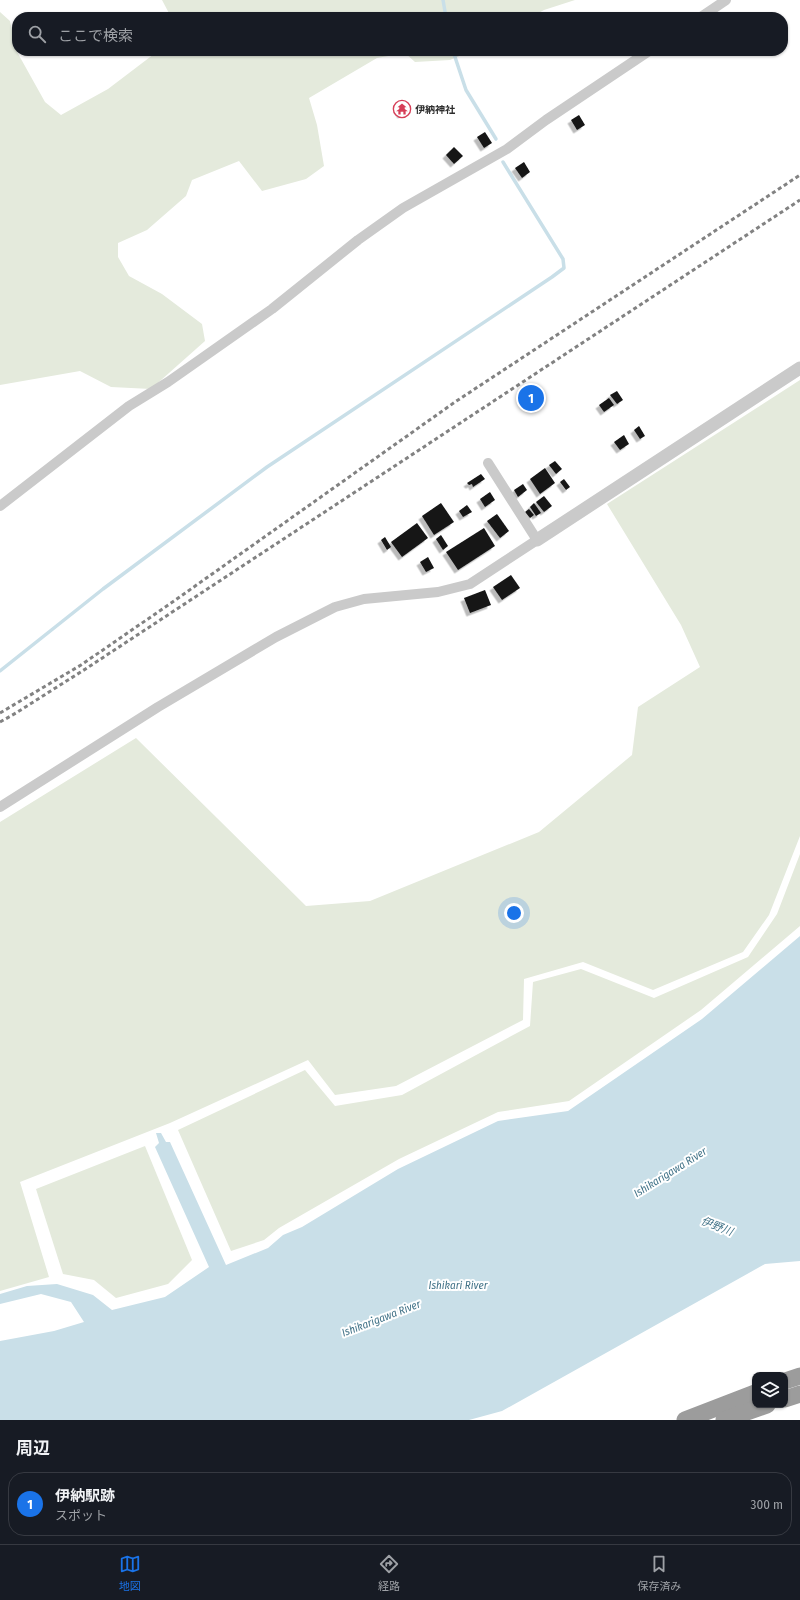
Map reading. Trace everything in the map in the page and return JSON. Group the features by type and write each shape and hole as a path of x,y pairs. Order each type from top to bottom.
{"highway":[{"path":"788,1380 800,1376"},
{"path":"685,1420 752,1394"},
{"path":"788,1398 800,1394"},
{"path":"724,1420 758,1408"}],"street":[{"path":"708,12 726,0"},
{"path":"0,506 129,406 168,382 272,309 358,240 403,208 507,149 558,112 642,56"},
{"path":"0,807 158,707 276,637 335,607 364,598 438,592 470,584 800,368"},
{"path":"488,463 536,540"}],"shaded area":[{"path":"162,0 575,0 540,12 168,12"},
{"path":"0,12 10,21 12,31 12,56 19,56 45,102 61,115 108,89 151,56 388,56 377,58 309,98 317,125 324,166 306,179 262,191 239,161 192,180 186,196 147,230 118,243 118,257 129,276 162,294 202,324 205,341 151,389 111,387 80,371 0,385"},
{"path":"408,56 459,56 450,60 415,62"},
{"path":"800,380 800,836 769,915 743,952 653,990 583,962 524,979 523,1020 396,1086 335,1095 308,1060 170,1123 20,1182 49,1277 0,1291 0,822 136,738 306,906 370,901 539,832 632,755 638,707 700,667 681,625 607,504"},
{"path":"800,854 800,926 701,1010 569,1101 498,1112 399,1159 279,1228 264,1240 231,1251 178,1130 305,1070 335,1106 402,1095 530,1026 533,982 581,969 654,998 748,957 777,914"},
{"path":"145,1146 192,1260 168,1284 116,1298 94,1280 63,1274 36,1189"}],"water":[{"name":"Ishikari River","path":"800,936 800,1261 765,1264 502,1411 469,1420 0,1420 0,1341 54,1331 84,1322 71,1302 41,1294 0,1304 0,1294 27,1286 57,1284 93,1295 112,1310 165,1297 209,1267 155,1147 159,1143 156,1133 161,1133 166,1142 170,1142 226,1265 268,1248 283,1235 302,1227 398,1169 498,1121 568,1111 702,1019"}],"building":[{"path":"404,105 408,111 401,115 397,108"},
{"path":"579,115 585,125 577,130 571,120"},
{"path":"485,132 492,143 484,148 477,137"},
{"path":"454,147 463,156 454,164 446,155"},
{"path":"524,162 530,172 522,178 515,168"},
{"path":"617,391 623,400 617,404 610,395"},
{"path":"609,398 614,405 604,412 599,405"},
{"path":"639,426 645,436 640,439 634,430"},
{"path":"624,435 629,444 620,450 614,442"},
{"path":"555,461 562,469 556,474 549,465"},
{"path":"545,468 555,483 540,494 530,479"},
{"path":"481,474 485,479 473,487 472,484 469,485 467,483"},
{"path":"564,479 570,487 566,490 560,482"},
{"path":"523,484 527,490 518,497 514,490"},
{"path":"490,492 495,500 485,507 480,499"},
{"path":"544,496 552,506 544,512 536,502"},
{"path":"441,503 454,522 434,535 422,516"},
{"path":"534,503 541,513 536,516 530,507"},
{"path":"467,505 472,512 463,517 459,511"},
{"path":"529,509 534,515 530,518 525,512"},
{"path":"497,514 509,531 500,538 487,521"},
{"path":"417,523 428,538 402,557 391,542"},
{"path":"484,528 495,546 458,570 446,552"},
{"path":"441,535 448,546 443,550 436,539"},
{"path":"385,537 391,547 387,550 381,540"},
{"path":"428,557 434,568 426,572 420,562"},
{"path":"511,575 520,588 502,600 493,587"},
{"path":"485,590 491,605 470,613 464,598"}],"waterway":[{"path":"443,0 445,12"},
{"path":"455,56 466,90 496,139"},
{"path":"0,671 103,589 267,467 564,268 563,259 503,162"}],"railway":[{"path":"0,713 81,665 455,402 800,175"},
{"path":"0,722 87,668 800,200"}],"place":[{"name":"伊納神社","path":"402,109"},
{"name":"伊納駅跡","path":"531,398"}],"water label":[{"name":"Ishikarigawa River","path":"670,1172"},
{"name":"伊野川","path":"717,1226"},
{"name":"Ishikarigawa River","path":"381,1318"}]}
